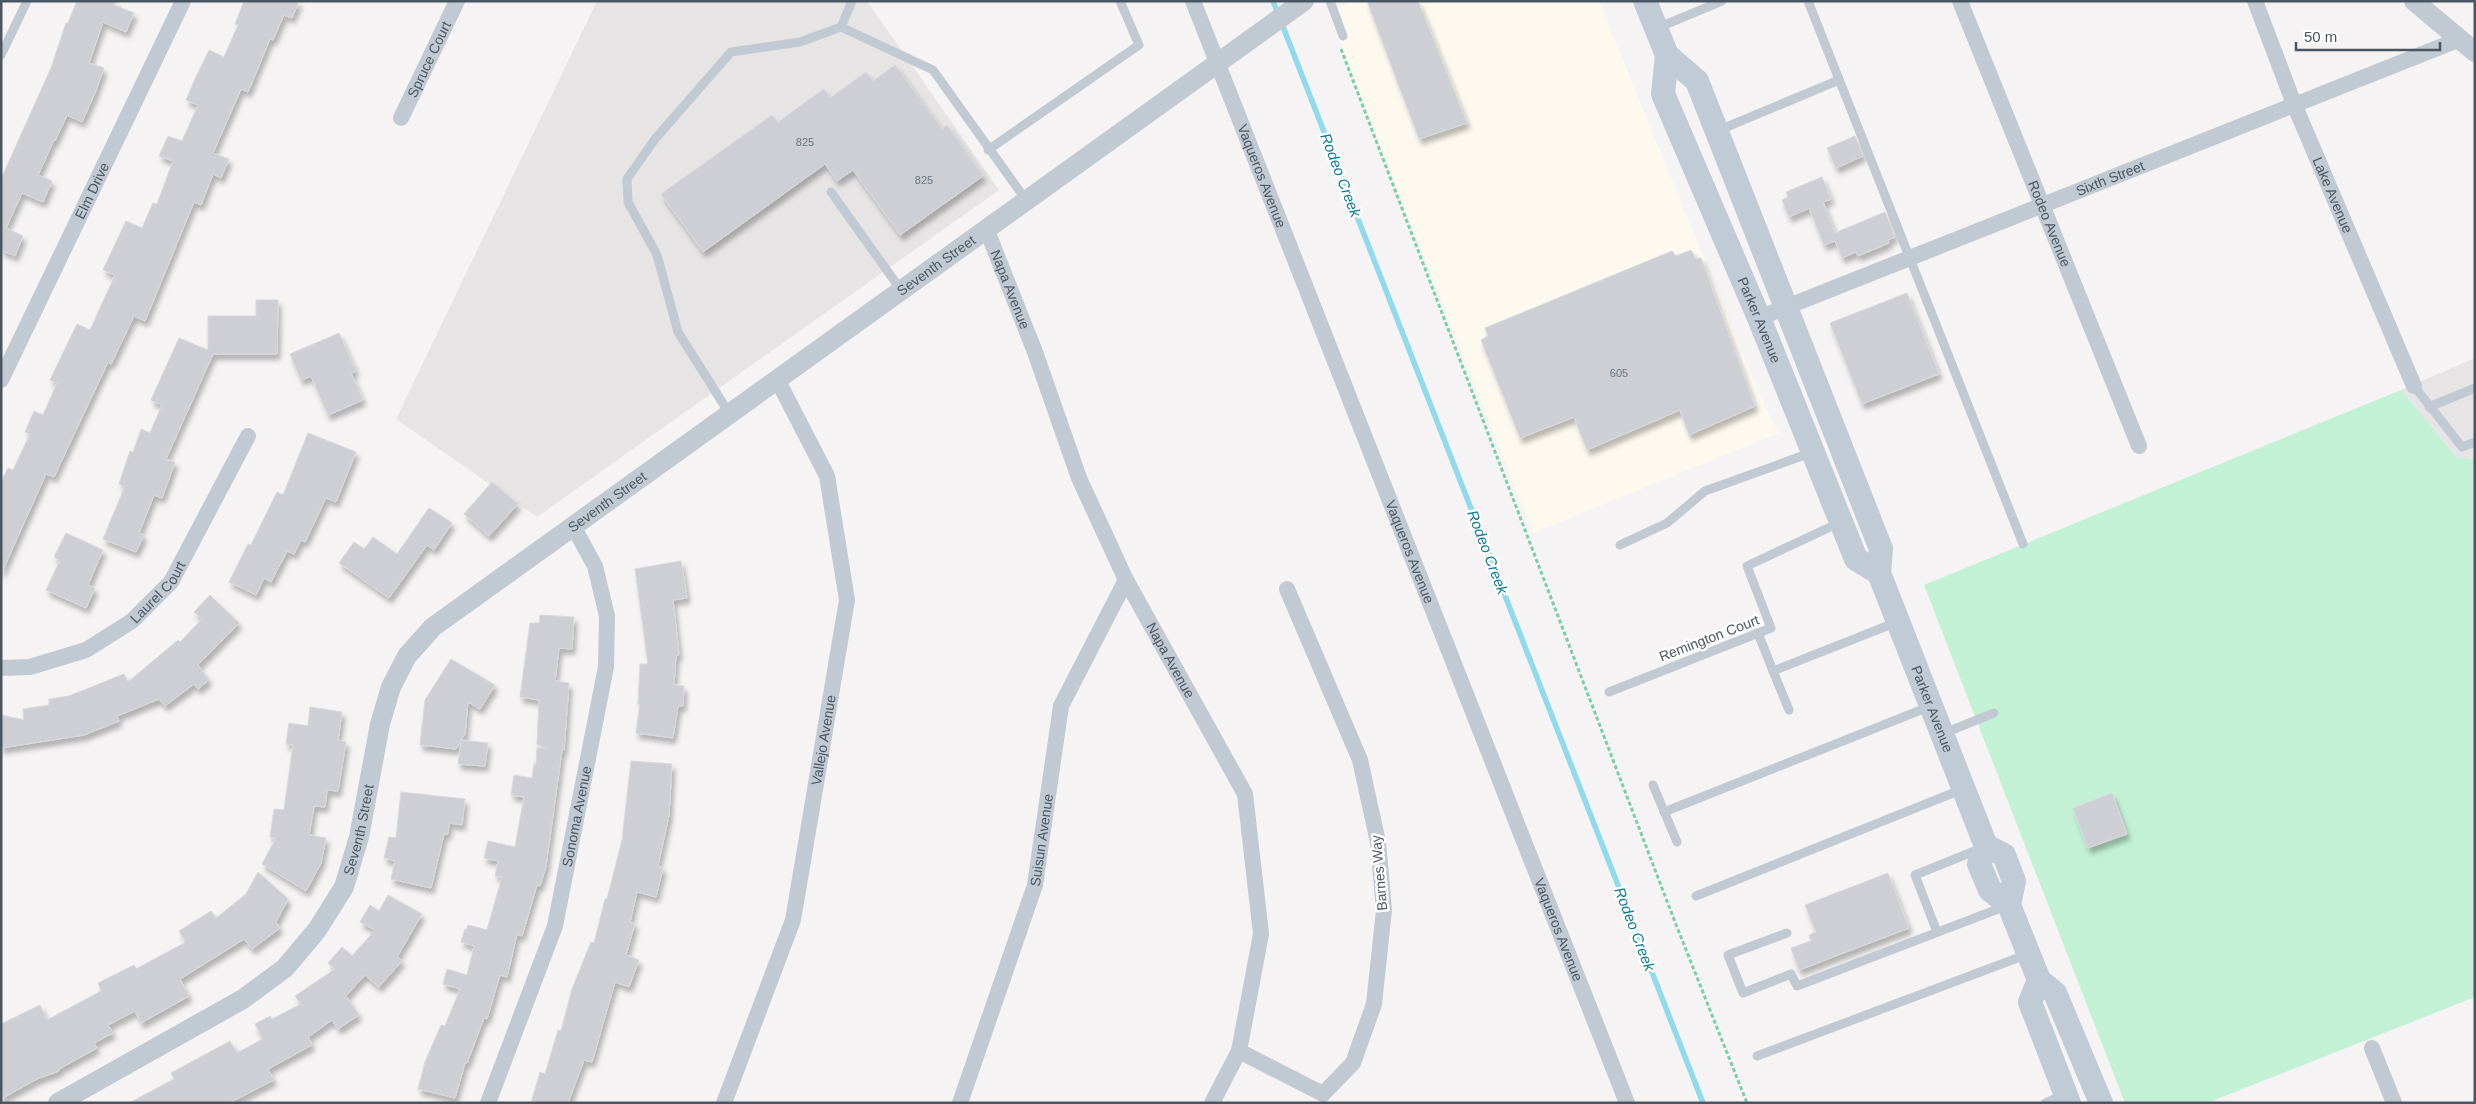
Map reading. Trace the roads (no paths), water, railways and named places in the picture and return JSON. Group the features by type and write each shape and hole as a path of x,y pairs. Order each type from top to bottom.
{"main road":[{"name":"Parker Avenue","path":"1645,1 1667,55 1697,81 1881,549 1879,573 1986,846"},
{"name":"Parker Avenue","path":"1667,55 1663,94 1759,318 1856,559 1879,573"},
{"path":"1986,846 2004,854 2014,882 2009,905 2038,980 2055,993 2101,1103"},
{"path":"2038,980 2030,1002 2060,1100"}],"street":[{"name":"Elm Drive","path":"1,380 183,1"},
{"name":"Spruce Court","path":"400,118 457,1"},
{"name":"Vaqueros Avenue","path":"1193,1 1384,491 1627,1103"},
{"name":"Seventh Street","path":"58,1103 243,999 285,968 317,930 344,887 359,837 380,724 391,687 407,656 433,627 1304,1"},
{"name":"Rodeo Avenue","path":"1960,1 2139,446"},
{"name":"Lake Avenue","path":"2255,1 2294,104 2414,386"},
{"path":"2414,1 2468,45"},
{"name":"Sixth Street","path":"1759,318 2294,104 2468,45"},
{"name":"Napa Avenue","path":"986,228 1035,352 1080,478 1126,580 1244,794 1260,934 1239,1051 1212,1103"},
{"name":"Vallejo Avenue","path":"724,1103 793,920 847,600 827,476 778,379"},
{"name":"Laurel Court","path":"1,668 30,666 86,650 132,621 171,582 248,436"},
{"name":"Sonoma Avenue","path":"488,1103 555,926 606,667 607,616 596,566 573,526"},
{"name":"Suisun Avenue","path":"960,1103 1035,885 1061,706 1126,580"},
{"name":"Barnes Way","path":"1239,1051 1323,1094 1353,1063 1374,1004 1384,910 1378,842 1360,760 1287,589"},
{"path":"2372,1048 2394,1103"}],"lane":[{"path":"1,55 27,1"},
{"path":"841,27 852,1"},
{"path":"988,150 1139,45 1120,1"},
{"path":"1330,1 1343,36"},
{"path":"1656,28 1722,1"},
{"path":"1808,1 2023,544"},
{"path":"730,413 678,332 657,255 628,202 627,180 655,139 731,52 800,42 841,27 933,70 988,150 1026,200"},
{"path":"1717,131 1839,80"},
{"path":"831,192 901,290"},
{"path":"2414,386 2462,447 2475,442"},
{"path":"2429,407 2475,388"},
{"path":"1620,546 1667,523 1705,491 1813,452"},
{"name":"Remington Court","path":"1609,692 1771,628 1747,566 1841,522"},
{"path":"1773,671 1898,622"},
{"path":"1758,633 1788,710"},
{"path":"1664,812 1931,706"},
{"path":"1942,734 1994,713"},
{"path":"1652,785 1677,842"},
{"path":"1696,896 1963,789"},
{"path":"1936,932 1915,875 1986,846"},
{"path":"1787,932 1728,955 1743,992 1791,974 1797,986 2009,905"},
{"path":"1756,1056 2028,954"}],"waterway":[{"name":"Rodeo Creek","path":"1273,1 1703,1103"}]}
